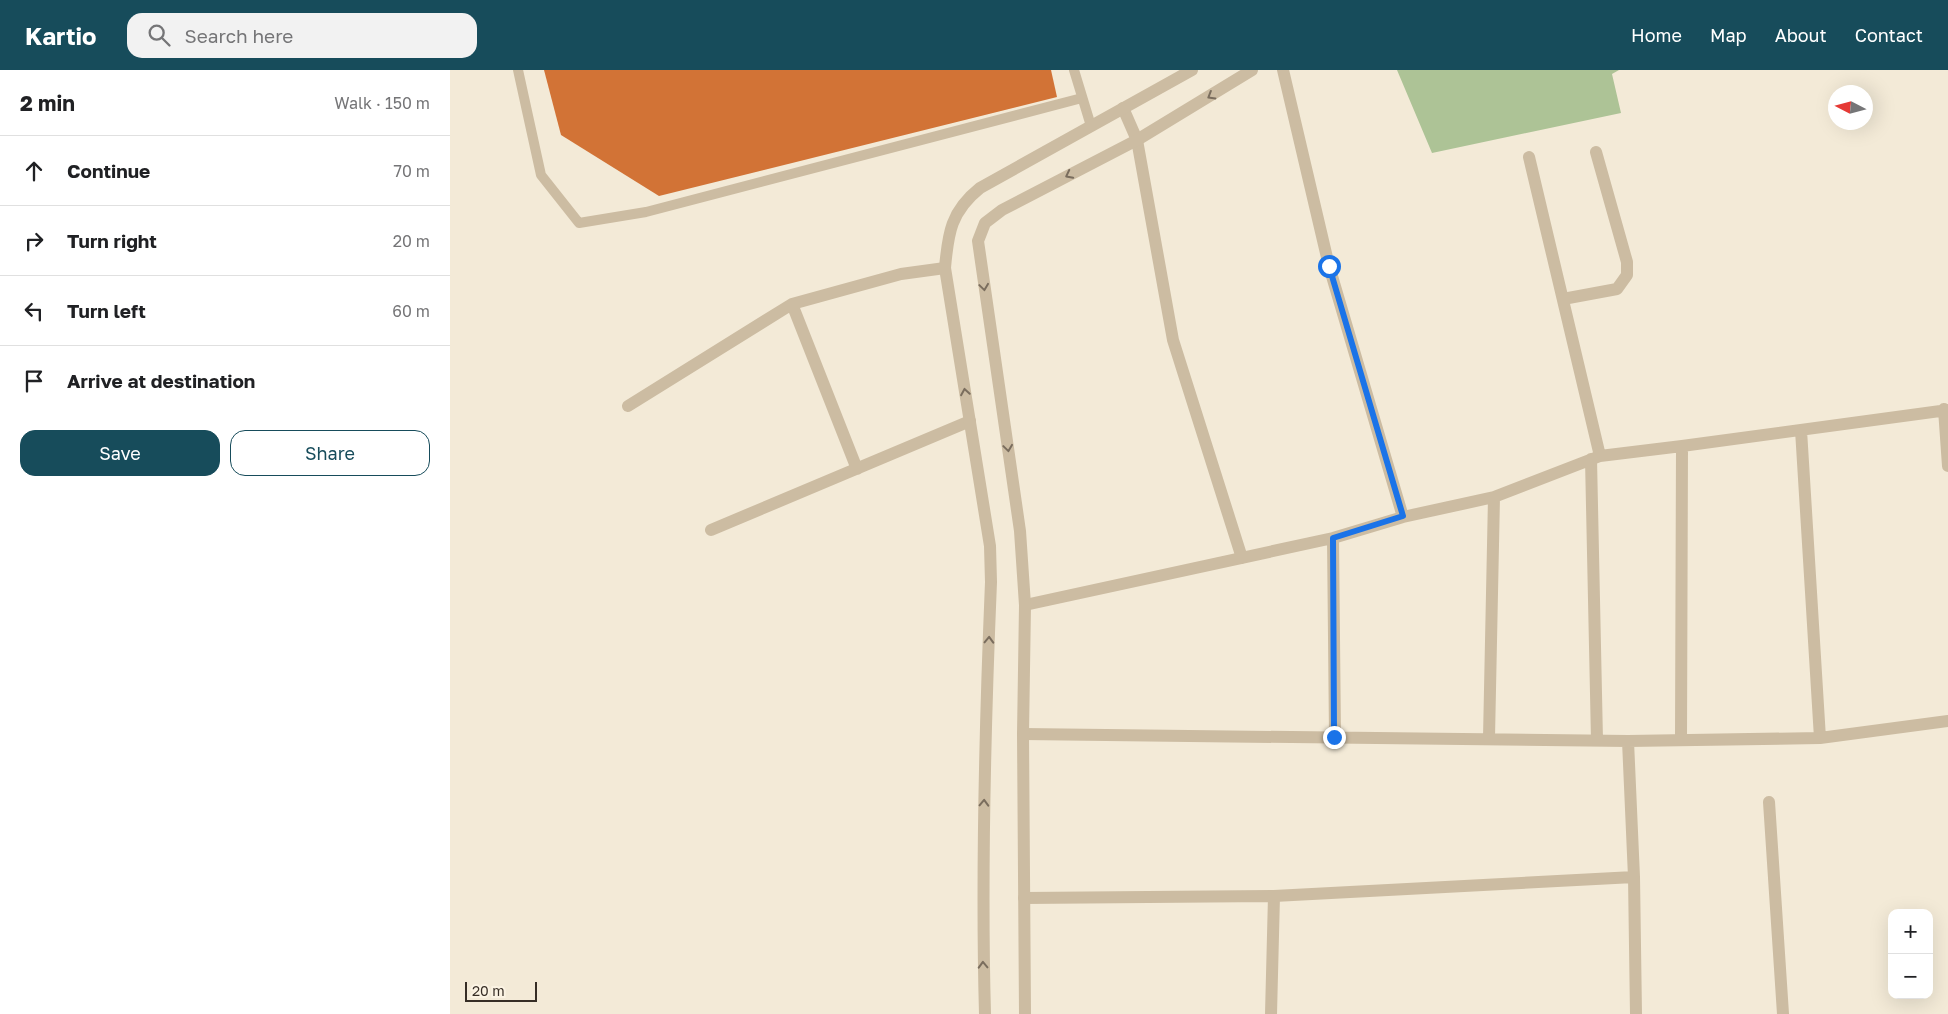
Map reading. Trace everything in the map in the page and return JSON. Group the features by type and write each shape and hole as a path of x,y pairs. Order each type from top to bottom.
{"street":[{"path":"985,1014 982,832 991,582 990,546 945,268 951,227 958,209 980,188 1192,70"},
{"path":"1025,1014 1023,734 1025,605 1020,531 978,241 985,223 1002,210 1137,140 1252,70"},
{"path":"1283,70 1329,266 1403,516"},
{"path":"1123,108 1137,140 1173,340 1242,558"},
{"path":"1563,299 1617,289 1627,275 1627,262 1596,152"},
{"path":"1529,157 1563,299 1595,457 1597,740"},
{"path":"628,406 792,304 901,274 945,268"},
{"path":"792,304 857,468"},
{"path":"1025,605 1333,538 1403,516 1494,497 1595,457 1946,410 1948,466"},
{"path":"711,530 970,421"},
{"path":"1801,430 1820,738"},
{"path":"1681,739 1682,446"},
{"path":"1489,738 1494,497"},
{"path":"1333,538 1334,737"},
{"path":"1023,734 1597,740 1820,738 1948,721"},
{"path":"1628,740 1634,877 1636,1014"},
{"path":"1769,802 1783,1014"},
{"path":"1024,898 1274,896 1634,877"},
{"path":"1271,1014 1274,896"}],"lane":[{"path":"518,70 541,175 579,223 646,212 1082,98"},
{"path":"1074,70 1092,126"}],"green space":[{"path":"1397,70 1619,70 1612,74 1621,113 1432,153"}],"building":[{"path":"544,70 1051,70 1057,97 659,196 561,135"}],"route":[{"path":"1329,266 1403,516 1333,538 1334,737"}]}
